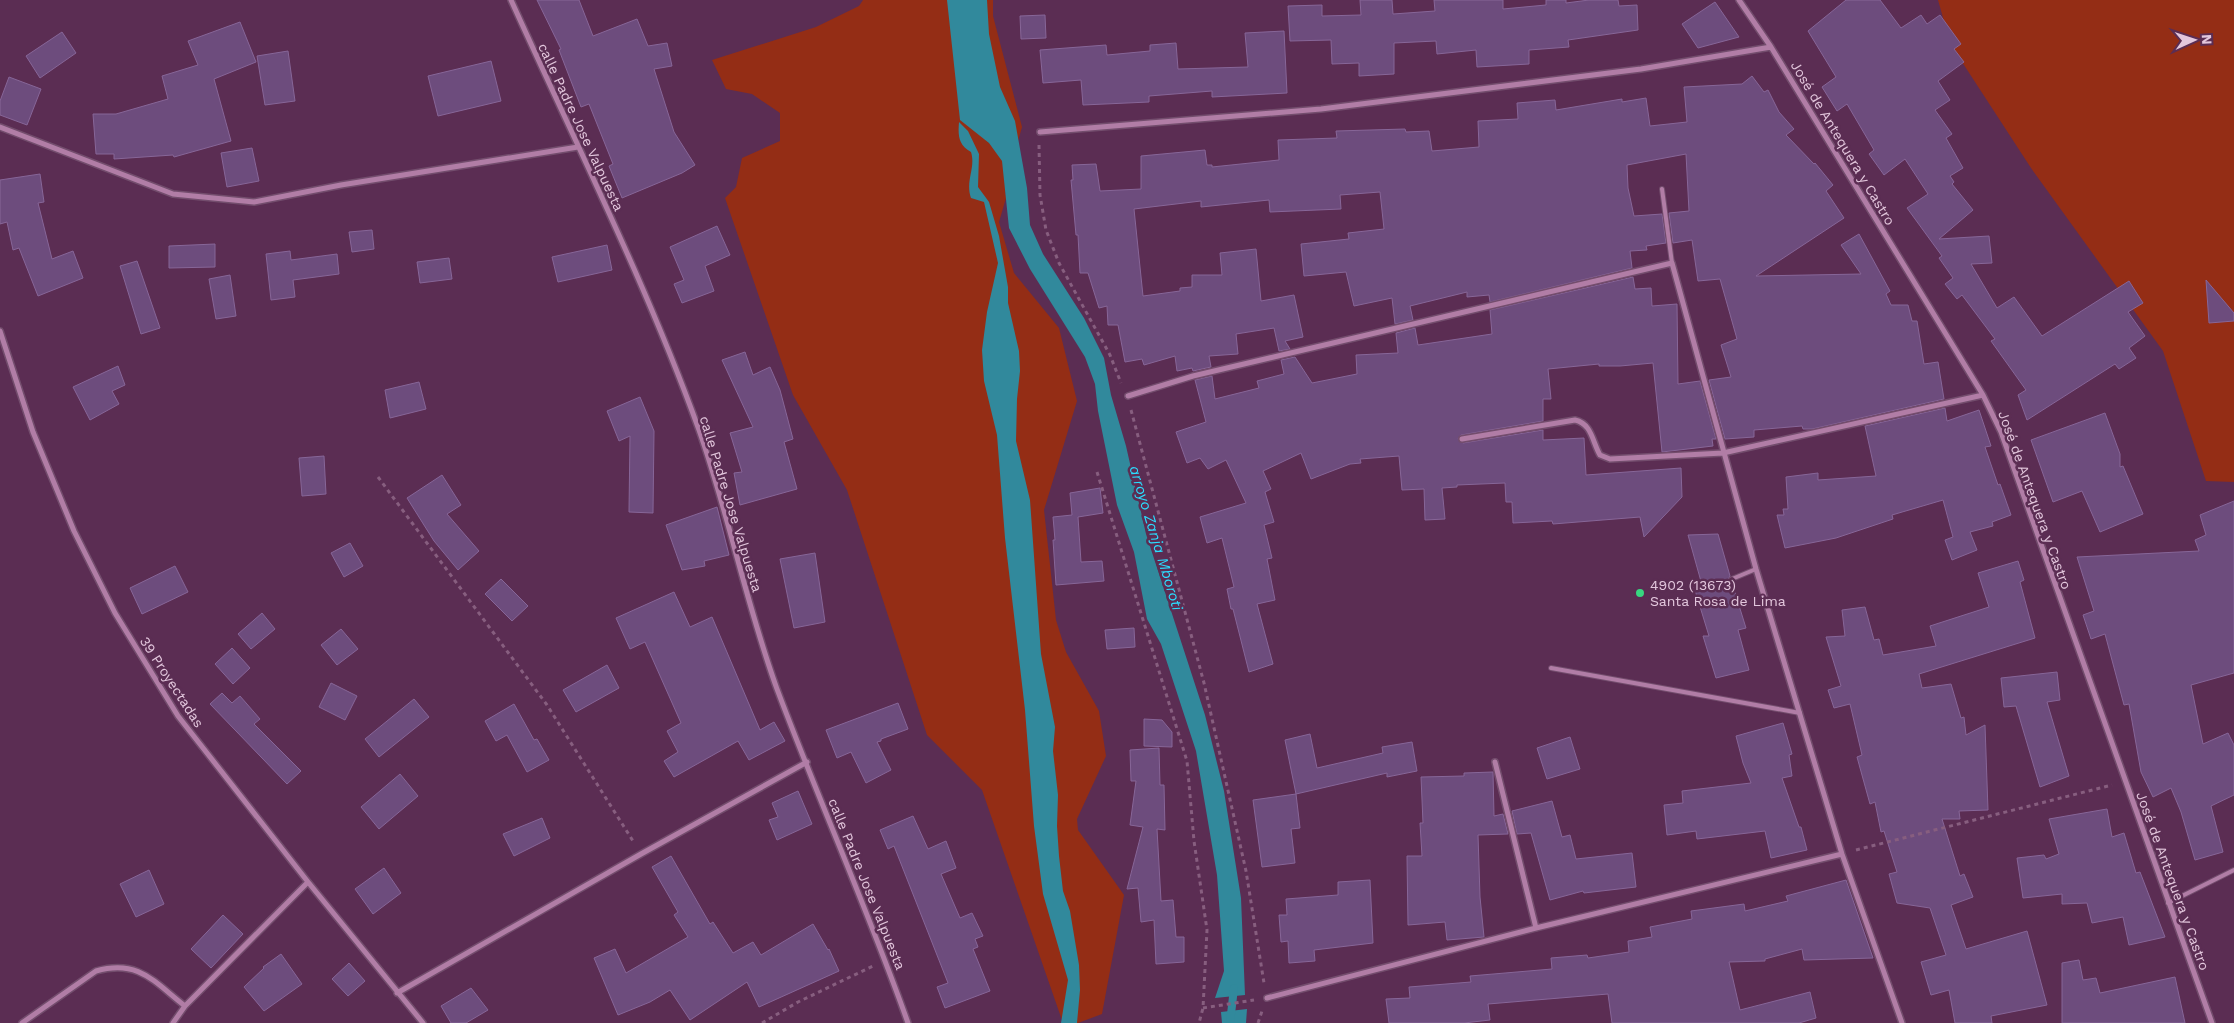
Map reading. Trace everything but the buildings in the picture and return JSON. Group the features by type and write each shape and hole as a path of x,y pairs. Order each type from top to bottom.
{"street":[{"name":"calle Padre Jose Valpuesta","path":"511,0 636,270 699,431 748,601 777,688 886,960 908,1023"},
{"name":"José de Antequera y Castro","path":"1739,0 1771,47 1983,395 2001,432 2124,782 2212,1023"},
{"path":"1040,132 1321,109 1641,69 1771,47"},
{"path":"0,127 173,194 254,202 341,185 578,147"},
{"path":"1128,396 1194,376 1672,263 1756,569 1842,854 1902,1023"},
{"name":"39 Proyectadas","path":"0,331 11,370 37,441 74,531 115,613 178,716 308,882 423,1023"},
{"path":"1462,439 1575,420 1584,422 1590,429 1600,455 1610,459 1723,453 1983,395"},
{"path":"397,993 807,762"},
{"path":"1495,762 1536,928"},
{"path":"1267,998 1536,928 1842,854"},
{"path":"173,1023 186,1006 308,882"},
{"path":"22,1023 96,971 105,968 127,968 140,971 186,1006"}],"lane":[{"path":"1662,190 1672,263"},
{"path":"1732,579 1756,569"},
{"path":"1550,668 1800,713"},
{"path":"2168,903 2234,870"}],"path":[{"path":"1040,132 1038,162 1040,195 1046,230 1058,262 1110,355 1128,396 1204,683 1246,870 1267,998 1258,1023"},
{"path":"1097,472 1187,761 1194,840 1207,930 1203,1008 1200,1023"},
{"path":"378,477 546,705 641,854"},
{"path":"1842,854 2124,782"},
{"path":"762,1023 798,1002 886,960"},
{"path":"1203,1008 1244,1002"}],"shaded area":[{"path":"863,0 993,0 993,16 1022,127 1005,187 1006,198 999,222 1014,273 1059,328 1077,401 1044,510 1056,620 1066,652 1099,711 1106,756 1077,819 1078,830 1124,895 1102,1014 1078,1023 1063,1023 982,790 927,735 847,490 793,395 725,198 736,187 742,158 780,141 780,113 752,94 726,89 712,60 816,27 859,6"},
{"path":"947,0 987,0 989,34 1000,87 1015,121 1027,188 1030,225 1043,254 1084,318 1104,358 1111,395 1126,446 1146,534 1205,715 1224,791 1241,898 1245,995 1215,998 1224,971 1217,875 1196,751 1161,644 1147,619 1134,552 1117,505 1098,411 1095,384 1085,357 1030,269 1009,228 1002,161 989,143 960,120"},
{"path":"1938,0 2234,0 2234,482 2206,481 2163,351 2031,168 1962,62 1950,42"},
{"path":"959,122 968,131 979,154 978,187 989,202 999,236 1008,287 1008,303 1019,351 1020,371 1016,441 1030,500 1041,654 1055,727 1053,751 1058,795 1057,826 1059,856 1063,891 1070,911 1079,965 1080,990 1077,1023 1061,1023 1068,980 1043,894 1034,826 1025,710 1005,538 997,435 984,381 982,350 987,312 998,263 984,202 971,198 969,192 972,158 971,152 961,143"},
{"path":"1247,1009 1246,1023 1222,1023 1221,1012"}],"waterway":[{"name":"arroyo Zanja Mboroti","path":"1230,1023 1234,988"}],"place":[{"name":"4902 (13673) Santa Rosa de Lima","path":"1640,593"}]}
